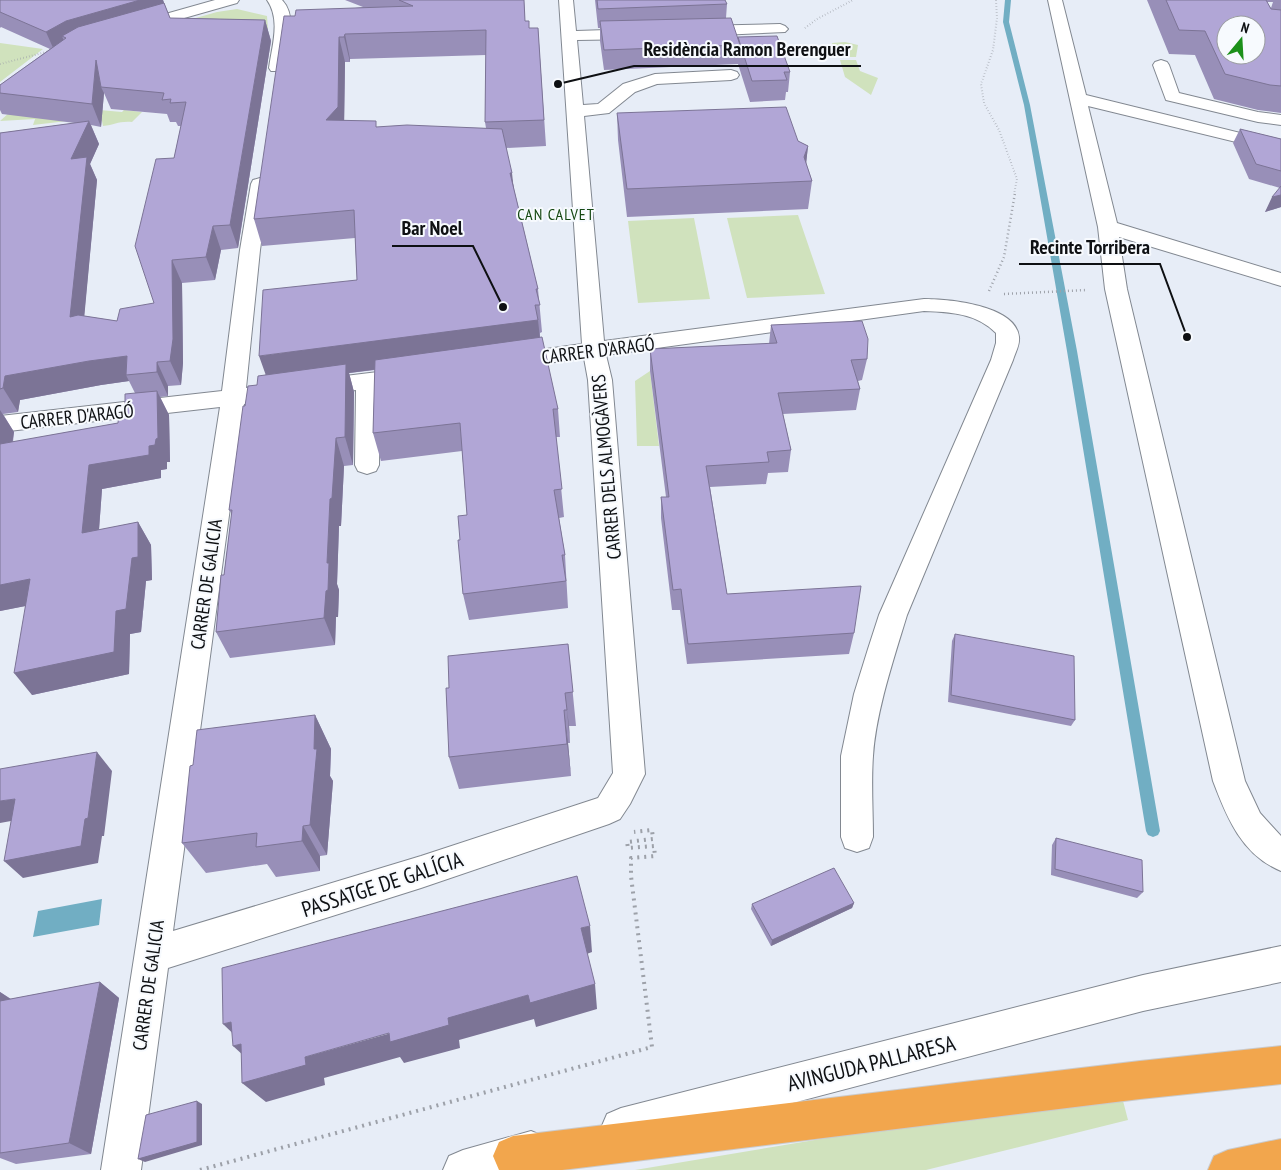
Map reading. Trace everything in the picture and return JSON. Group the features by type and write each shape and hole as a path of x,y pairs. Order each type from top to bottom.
{"highway":[{"path":"513,1156 1130,1081 1281,1065"},
{"path":"1228,1170 1281,1158"}],"street":[{"path":"123,30 232,0"},
{"path":"274,0 280,6 283,26 275,84"},
{"name":"CARRER DELS ALMOGÀVERS","path":"566,0 594,350 600,380 629,774 614,801"},
{"path":"1055,0 1108,227 1116,290 1229,781 1243,817 1269,848 1281,855"},
{"path":"682,32 780,28"},
{"path":"569,36 652,33"},
{"path":"1161,65 1172,96 1258,117 1281,120"},
{"path":"575,111 603,109 629,88 655,79 731,75"},
{"path":"1078,98 1281,148"},
{"name":"CARRER DE GALICIA","path":"121,1170 232,398 263,162"},
{"path":"1108,227 1281,280"},
{"name":"CARRER D'ARAGÓ","path":"492,364 868,312 924,306 948,305 969,308 986,314 1008,334 1008,342 893,615 879,658 869,694 857,756 857,837"},
{"name":"CARRER D'ARAGÓ","path":"0,424 232,398 435,371"},
{"path":"367,465 368,380"},
{"name":"PASSATGE DE GALÍCIA","path":"153,955 421,872 614,801"},
{"name":"AVINGUDA PALLARESA","path":"463,1170 1143,993 1281,964"}],"path":[{"path":"780,28 805,28 817,19 853,0"},
{"path":"988,295 1004,258 1016,179 999,130 984,103 981,84 993,50 997,18 996,0"},
{"path":"0,64 56,50"},
{"path":"1045,292 1079,291"},
{"path":"200,1170 652,1047 631,876 631,858 654,856 654,846 628,848 627,842 653,840 652,830 627,833 614,801"}],"green space":[{"path":"237,9 267,16 268,30 139,34 217,12"},
{"path":"845,42 858,45 856,57 837,57 832,43"},
{"path":"0,43 43,49 0,82"},
{"path":"840,60 856,60 860,71 878,78 871,95 845,77"},
{"path":"20,103 142,112 132,122 103,126 102,121 93,118 33,125 35,119 0,121"},
{"path":"798,215 825,294 747,298 727,218"},
{"path":"694,218 710,299 638,303 628,221"},
{"path":"650,371 659,446 637,446 635,381"},
{"path":"1122,1097 1128,1120 926,1170 635,1170 911,1124"}],"water":[{"path":"102,899 99,925 33,937 38,911"}],"building":[{"path":"0,0 140,0 66,21 46,32 0,12"},
{"path":"399,0 524,0 525,21 529,21 529,28 538,28 544,120 485,122 486,30 345,34 344,37 339,37 338,107 326,120 376,121 376,127 407,125 502,129 512,173 510,173 538,289 536,289 540,305 535,305 538,320 259,356 263,290 357,280 354,210 254,219 284,16 295,16 296,10 413,6"},
{"path":"597,0 725,0 727,4 598,9"},
{"path":"1166,0 1266,0 1271,9 1281,10 1281,86 1225,74 1221,65 1266,65 1266,15 1216,15 1216,55 1205,31 1179,30"},
{"path":"164,3 170,18 265,20 230,225 213,226 206,257 172,260 173,339 170,361 157,362 157,372 126,375 127,356 5,376 3,388 0,389 0,133 89,121 71,159 87,157 70,317 78,315 117,321 120,309 154,303 135,246 156,159 174,158 186,102 170,103 171,99 162,100 164,93 101,87 96,60 92,104 0,93 0,85 66,38 62,36 78,27"},
{"path":"731,18 740,45 604,50 600,21"},
{"path":"777,36 790,72 784,72 787,80 752,81 738,37"},
{"path":"786,107 798,141 808,146 804,157 812,181 627,189 617,113"},
{"path":"1240,129 1281,139 1281,171 1256,164"},
{"path":"1281,186 1281,195 1272,197"},
{"path":"862,321 868,339 867,359 851,360 860,389 778,393 791,450 767,452 769,462 706,466 727,594 861,586 854,633 688,644 681,589 673,590 661,497 669,497 650,349 777,343 771,325"},
{"path":"542,337 558,409 553,409 562,489 554,490 565,555 562,555 566,581 463,594 458,540 460,540 458,516 467,515 460,423 373,433 375,360"},
{"path":"346,364 345,437 336,438 332,498 330,499 327,563 329,563 328,590 326,591 324,618 216,632 221,575 224,575 232,510 229,510 243,406 245,406 248,386 257,385 258,376"},
{"path":"157,391 158,438 155,445 149,446 149,455 89,465 82,533 138,522 138,557 132,558 126,609 116,611 114,652 14,673 30,579 0,585 0,444 118,423 119,413 125,412 125,394"},
{"path":"955,634 1074,656 1075,720 951,695"},
{"path":"568,644 573,692 565,693 567,710 564,710 567,744 449,757 446,688 449,688 448,656"},
{"path":"315,715 314,749 317,749 310,825 303,826 302,841 256,847 257,833 182,843 190,766 193,765 197,730"},
{"path":"97,752 88,818 85,819 81,846 4,861 15,799 0,801 0,769"},
{"path":"1056,838 1142,860 1143,892 1055,869"},
{"path":"834,868 854,903 772,940 752,904"},
{"path":"577,876 590,926 581,928 595,984 530,1003 528,995 448,1018 449,1025 390,1042 389,1033 305,1057 306,1065 242,1083 241,1044 233,1046 231,1022 223,1024 222,968"},
{"path":"100,982 69,1143 0,1153 0,1001"},
{"path":"197,1101 197,1142 138,1159 146,1115"}],"waterway":[{"path":"1008,0 1006,22 1027,105 1072,351 1153,831"}],"place":[{"name":"Residència Ramon Berenguer","path":"558,84"},
{"name":"Bar Noel","path":"503,307"},
{"name":"Recinte Torribera","path":"1187,337"}],"district":[{"name":"CAN CALVET","path":"556,214"}]}
